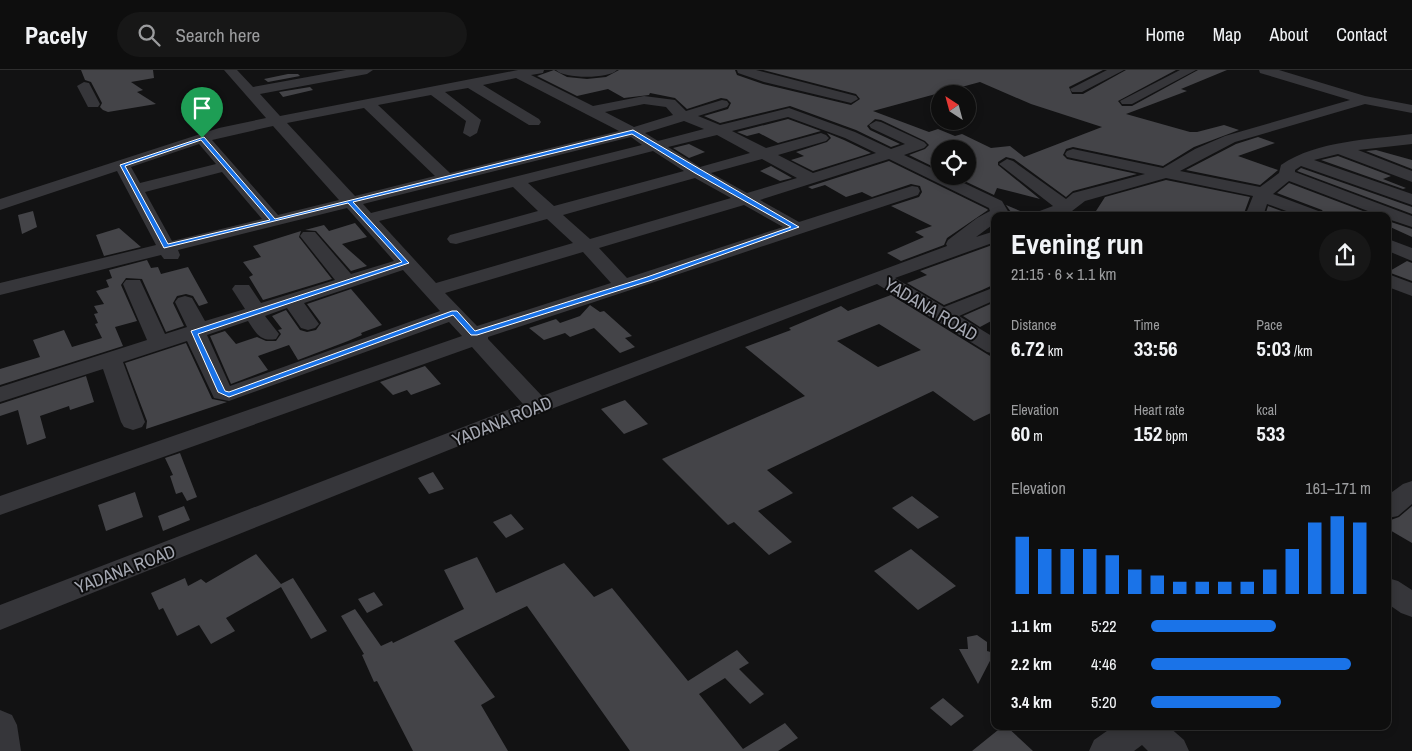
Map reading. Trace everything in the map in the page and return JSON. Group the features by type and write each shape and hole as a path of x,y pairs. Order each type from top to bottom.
{"street":[{"path":"230,70 406,263 434,290 538,406"},
{"path":"307,70 317,79"},
{"path":"250,92 367,70"},
{"path":"562,70 586,73 611,70"},
{"path":"742,70 769,79 850,99"},
{"path":"1077,89 1118,70"},
{"path":"1127,101 1190,70"},
{"path":"1268,70 1366,100 1412,109"},
{"path":"0,205 202,138 274,120 529,72 590,111 633,132 697,172 796,227"},
{"path":"472,84 534,122"},
{"path":"84,86 93,104"},
{"path":"434,91 474,120 470,133"},
{"path":"590,111 653,100 670,103 682,115 719,130 812,179"},
{"path":"1053,212 1066,207 1079,197 1165,173 1201,152 1230,139 1366,100"},
{"path":"367,103 446,178"},
{"path":"0,289 169,251 349,201 633,132 682,115 722,104"},
{"path":"367,219 789,112 892,155 996,205 1000,212"},
{"path":"434,290 892,155 915,148 919,143 876,124"},
{"path":"779,133 850,167"},
{"path":"202,138 224,166 274,221"},
{"path":"456,239 821,138"},
{"path":"1287,175 1287,168 1300,160 1323,152 1412,139"},
{"path":"1341,150 1412,177"},
{"path":"1073,154 1263,194 1306,212"},
{"path":"1300,160 1412,200"},
{"path":"1007,164 1066,207"},
{"path":"122,165 169,251"},
{"path":"135,189 224,166"},
{"path":"1256,212 1263,194 1287,175"},
{"path":"1287,175 1385,212"},
{"path":"516,181 586,246 624,286"},
{"path":"0,506 476,336 796,227 912,191"},
{"path":"1391,214 1412,222"},
{"path":"949,252 949,249 991,218"},
{"path":"309,236 348,283"},
{"path":"879,277 991,237"},
{"path":"1391,246 1412,255"},
{"path":"0,395 406,263"},
{"name":"YADANA ROAD","path":"0,618 538,406 879,277 991,344"},
{"path":"1391,281 1412,290"},
{"path":"133,284 159,344"},
{"path":"242,289 268,334"},
{"path":"944,315 991,295"},
{"path":"292,301 308,324"},
{"path":"185,302 222,392 229,394 454,312"},
{"path":"110,359 133,422"},
{"path":"1391,507 1412,490"},
{"path":"1391,591 1412,604"},
{"path":"0,725 4,751"},
{"path":"1106,751 1137,730"},
{"path":"1148,730 1172,751"}],"building":[{"path":"81,70 153,70 154,78 131,82 143,90 137,92 156,104 108,112 103,110 100,107 102,103 91,82 85,80"},
{"path":"554,70 567,77 587,79 606,77 619,70 735,70 737,75 763,84 851,105 860,99 856,94 763,70 1103,70 1069,87 1072,94 1083,94 1126,70 1176,70 1118,101 1122,106 1132,106 1198,70 1227,70 1181,89 1187,91 1126,114 1190,132 1224,125 1239,130 1194,147 1163,166 1073,147 1066,149 1063,155 1067,159 1137,174 1073,191 1066,197 1014,159 1006,157 998,162 998,165 1040,199 997,188 994,195 973,185 976,185 976,141 991,148 1010,146 1024,157 1102,127 1031,104 980,82 969,85 931,85 931,95 873,111 929,132 940,130 955,136 962,134 974,140 931,140 931,166 909,155 925,149 929,145 925,141 881,120 875,119 867,126 870,130 900,144 891,147 856,130 790,106 720,123 704,116 728,109 731,103 727,99 721,98 687,109 675,98 650,93 649,95 624,98 608,89 577,96 537,76"},
{"path":"298,74 300,76 268,82 264,79"},
{"path":"310,87 313,90 283,97 279,92"},
{"path":"788,119 821,131 778,143 759,133 747,136 737,132"},
{"path":"827,133 871,153 813,171 791,160 804,156 796,152 827,142 831,138"},
{"path":"1258,137 1275,143 1238,156 1278,170 1260,185 1186,170 1236,144"},
{"path":"689,144 705,152 689,158 673,148"},
{"path":"1376,150 1412,160 1412,169 1366,151"},
{"path":"1338,156 1391,176 1383,179 1406,188 1403,189 1321,160"},
{"path":"889,161 931,182 931,185 938,185 988,210 947,238 944,245 901,261 887,253 924,237 915,232 932,226 891,206 919,197 922,192 920,186 911,184 872,197 862,192 846,197 825,185 812,189 808,187"},
{"path":"771,166 792,178 780,181 760,171"},
{"path":"1301,168 1412,207 1412,214 1297,171"},
{"path":"1166,180 1250,197 1244,212 1096,211 1105,197"},
{"path":"1289,183 1365,212 1323,212 1277,193"},
{"path":"1006,205 1023,212 1011,212"},
{"path":"1268,206 1284,212 1266,212"},
{"path":"33,211 37,227 22,234 18,215"},
{"path":"1391,222 1412,229 1412,237 1391,227"},
{"path":"355,223 367,237 342,244 367,266 351,271 316,231 305,230 324,225 329,231"},
{"path":"119,228 141,247 104,256 96,235"},
{"path":"301,231 299,237 332,279 263,300 249,277 253,275 243,262 261,257 253,246"},
{"path":"991,245 991,286 944,305 907,283 927,275 920,271"},
{"path":"147,260 151,268 158,267 161,274 188,267 208,303 199,306 193,296 186,294 177,296 173,303 184,326 166,332 142,279 126,278 121,285 137,321 115,327 123,346 0,385 0,369 40,357 33,340 64,330 72,347 102,338 95,324 98,323 94,314 98,313 94,306 104,304 96,291 109,287 106,280 112,278 109,270"},
{"path":"1407,261 1412,263 1412,281 1391,273 1391,270"},
{"path":"351,289 382,325 361,333 362,335 348,341 298,360 289,345 258,356 268,370 231,384 210,336 225,331 236,344 257,337 266,341 276,341 281,334 278,330 282,329 272,316 286,310 300,330 307,332 316,330 321,323 307,304"},
{"path":"891,295 991,357 991,413 974,421 933,391 767,470 793,493 758,511 792,542 769,555 734,522 728,525 662,459 805,396 745,347 791,330 789,328 841,306 848,311","holes":["879,324 921,350 878,367 837,341"]},
{"path":"991,304 991,321 980,327 963,316"},
{"path":"590,305 600,312 604,311 632,336 625,338 635,347 620,353 594,328 570,337 565,333 544,340 529,328 556,319 560,323 580,316"},
{"path":"186,343 212,399 227,402 146,429 147,421 125,363"},
{"path":"425,366 441,384 411,395 407,390 393,395 380,382"},
{"path":"86,376 94,402 70,410 69,406 40,416 46,438 27,445 18,410 0,416 0,404"},
{"path":"625,400 648,424 624,434 601,409"},
{"path":"180,453 197,497 187,501 182,492 176,494 170,476 173,475 165,458"},
{"path":"433,472 444,489 429,494 418,478"},
{"path":"135,492 143,517 106,531 98,505"},
{"path":"912,496 939,517 918,529 892,508"},
{"path":"184,506 190,520 163,531 158,516"},
{"path":"1412,506 1412,543 1391,531 1391,520 1399,517"},
{"path":"511,514 524,529 506,538 493,522"},
{"path":"911,549 956,586 918,610 874,571"},
{"path":"256,554 281,584 293,578 327,631 311,639 281,587 226,618 235,631 211,644 199,625 177,636 163,608 159,610 151,593 185,578 188,586 201,579 206,583"},
{"path":"477,557 496,593 564,563 594,597 612,588 688,681 737,650 749,663 739,669 764,694 750,704 725,678 699,694 743,749 785,723 798,738 778,751 630,751 527,606 454,641 495,697 481,705 508,751 413,751 377,681 374,682 362,655 364,654 341,616 355,609 381,646 392,641 393,643 464,609 444,570"},
{"path":"374,592 383,605 367,613 358,599"},
{"path":"977,635 987,642 987,651 991,652 991,659 978,684 959,649 968,649 967,637"},
{"path":"943,698 964,716 951,726 930,708"},
{"path":"998,730 1010,730 1033,751 972,751"}],"route":[{"path":"202,138 122,165 166,246 274,221 322,209 349,201 633,132 697,172 796,227 650,278 474,334 454,312 240,392 229,394 222,392 194,333 406,263 349,201 274,221 224,166 202,138"}]}
